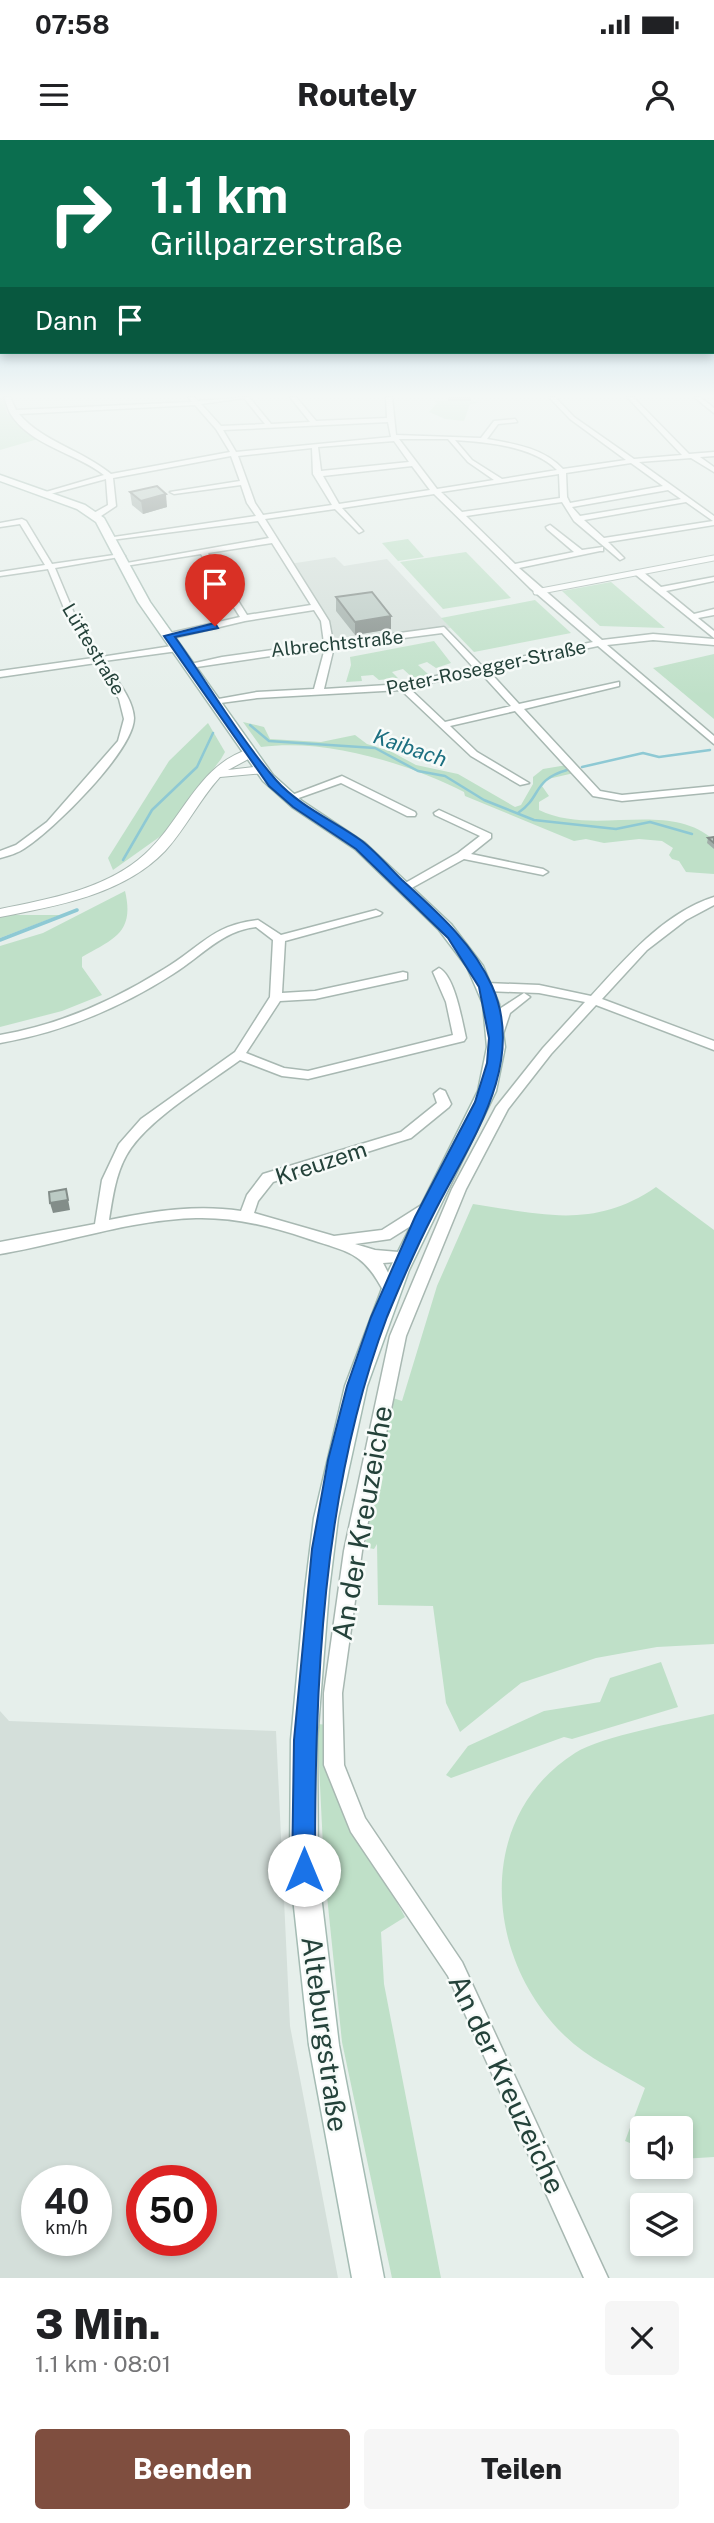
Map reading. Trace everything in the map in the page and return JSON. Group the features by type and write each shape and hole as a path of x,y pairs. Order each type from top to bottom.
{"main road":[{"path":"50,497 95,516"},
{"name":"Alteburgstraße","path":"95,516 111,538 142,598 255,760 289,798 351,839 453,936 487,990 496,1038 494,1063 483,1102 428,1208 390,1290 352,1398 326,1518 304,1740 304,1870 322,2032 368,2278"}],"street":[{"path":"95,516 111,508 111,497"},
{"path":"249,497 328,627 330,646 318,692"},
{"path":"331,497 359,531"},
{"path":"111,538 398,497"},
{"path":"442,497 515,566 538,592 714,741"},
{"path":"564,497 565,503 577,519 601,545 620,558"},
{"path":"460,515 606,497"},
{"path":"682,497 714,521"},
{"path":"577,519 686,500"},
{"name":"Lüftestraße","path":"0,525 22,521 51,568 72,618 129,710 123,741 51,824 20,847 0,855"},
{"path":"515,566 714,521"},
{"path":"550,527 580,553"},
{"path":"0,574 203,551 274,540"},
{"path":"203,551 245,618"},
{"path":"538,592 714,558"},
{"path":"639,573 714,635"},
{"path":"659,590 714,579"},
{"path":"169,636 245,618 317,607"},
{"path":"691,617 714,612"},
{"name":"Albrechtstraße","path":"190,665 254,652 330,646 444,630 480,667"},
{"name":"Peter-Rosegger-Straße","path":"216,702 403,687 480,667 638,637 714,641"},
{"path":"0,674 178,648"},
{"path":"480,667 588,786 601,796 641,797 714,789"},
{"path":"443,726 616,684"},
{"path":"403,687 483,761 524,783"},
{"path":"203,791 224,774 255,760"},
{"path":"0,912 62,899 126,872 163,846 228,761 255,760"},
{"path":"289,798 342,779 411,814"},
{"path":"404,888 462,855 487,836 439,813"},
{"path":"462,855 497,860 543,872"},
{"name":"An der Kreuzeiche","path":"596,2278 455,1969 358,1825 334,1765 333,1693 353,1552 398,1336 458,1189 488,1132 520,1084 585,998 643,947 682,918 714,900"},
{"path":"279,939 376,913"},
{"path":"0,1039 30,1035 80,1019 121,999 173,969 221,930 238,924 258,923 279,939"},
{"path":"101,1228 109,1180 124,1147 146,1122 239,1055 276,997 279,939"},
{"path":"239,1055 282,1072 308,1075 460,1038 452,1002 439,972"},
{"path":"276,997 315,995 403,976"},
{"path":"487,990 539,989 585,998 714,1046"},
{"path":"487,990 524,997 585,998"},
{"path":"496,1038 505,1011 524,997"},
{"name":"Kreuzem","path":"246,1216 252,1199 268,1178 395,1138 415,1129 444,1104 440,1094"},
{"path":"331,1241 384,1235 428,1208"},
{"path":"0,1248 180,1214 246,1216 331,1241 364,1255 381,1258 404,1257"},
{"path":"364,1255 380,1269 390,1290"}],"shaded area":[{"path":"335,557 344,566 387,559 451,628 330,646 329,633 289,564"},
{"path":"0,1711 9,1721 276,1731 290,2026 338,2278 0,2278"}],"green space":[{"path":"408,539 424,557 398,561 382,543"},
{"path":"466,552 511,598 443,609 400,562"},
{"path":"611,582 665,628 600,626 562,591"},
{"path":"535,600 571,633 474,652 441,618"},
{"path":"434,641 451,663 436,668 427,662 418,665 429,675 413,678 403,669 392,672 398,678 379,680 373,675 361,676 362,681 346,682 351,665 350,657"},
{"path":"714,654 714,719 653,668"},
{"path":"243,722 264,727 270,739 321,742 355,735 367,744 390,751 416,765 458,774 515,807 521,805 533,784 533,777 543,769 567,765 574,773 548,779 542,786 549,796 539,802 539,810 560,817 583,820 652,820 675,822 695,828 714,840 714,874 686,872 679,861 669,855 673,848 662,841 574,841 465,796 464,792 442,781 366,755 312,746 261,747"},
{"path":"208,723 225,752 221,759 165,833 113,870 108,858 169,761"},
{"path":"125,891 127,916 124,926 112,939 82,957 82,967 102,995 62,1011 0,1027 0,946 43,933"},
{"path":"0,915 60,915 0,938"},
{"path":"656,1187 714,1230 714,1644 657,1647 596,1658 521,1683 460,1732 446,1703 433,1606 378,1605 377,1544 374,1549 369,1548 364,1537 368,1526 366,1515 372,1510 367,1506 373,1498 371,1494 393,1398 402,1401 437,1286 473,1204 544,1214 589,1214 611,1209"},
{"path":"661,1662 678,1707 572,1739 564,1737 451,1778 446,1775 468,1746 544,1711 600,1702 610,1678"},
{"path":"714,1714 714,2157 693,2158 693,2116 634,2116 645,2088 583,2051 565,2036 538,2004 518,1968 506,1929 502,1889 506,1850 519,1813 542,1780 575,1753 587,1747 662,1725"},
{"path":"317,1724 330,1725 356,1828 405,1917 381,1932 384,1984 441,2278 392,2278 342,2042 324,1867"},
{"path":"630,2128 630,2143 625,2141"}],"building":[{"path":"136,497 156,497 141,501"},
{"path":"372,592 391,616 355,622 336,597"},
{"path":"66,1189 68,1200 50,1203 49,1192"}],"waterway":[{"name":"Kaibach","path":"250,725 269,741 375,748 418,771 445,776 484,800 534,820 616,829 650,822 692,834"},
{"name":"Kaibach","path":"123,860 152,810 197,767 213,733"},
{"name":"Kaibach","path":"582,767 643,753 659,757 710,750"},
{"name":"Kaibach","path":"518,813 531,801 542,784 567,770"},
{"name":"Kaibach","path":"0,940 77,910"}],"route":[{"path":"215,626 169,636 273,784 297,804 369,853 465,950 486,987 496,1038 494,1063 483,1102 423,1217 379,1317 356,1386 337,1460 321,1549 304,1740 304,1870"}]}
